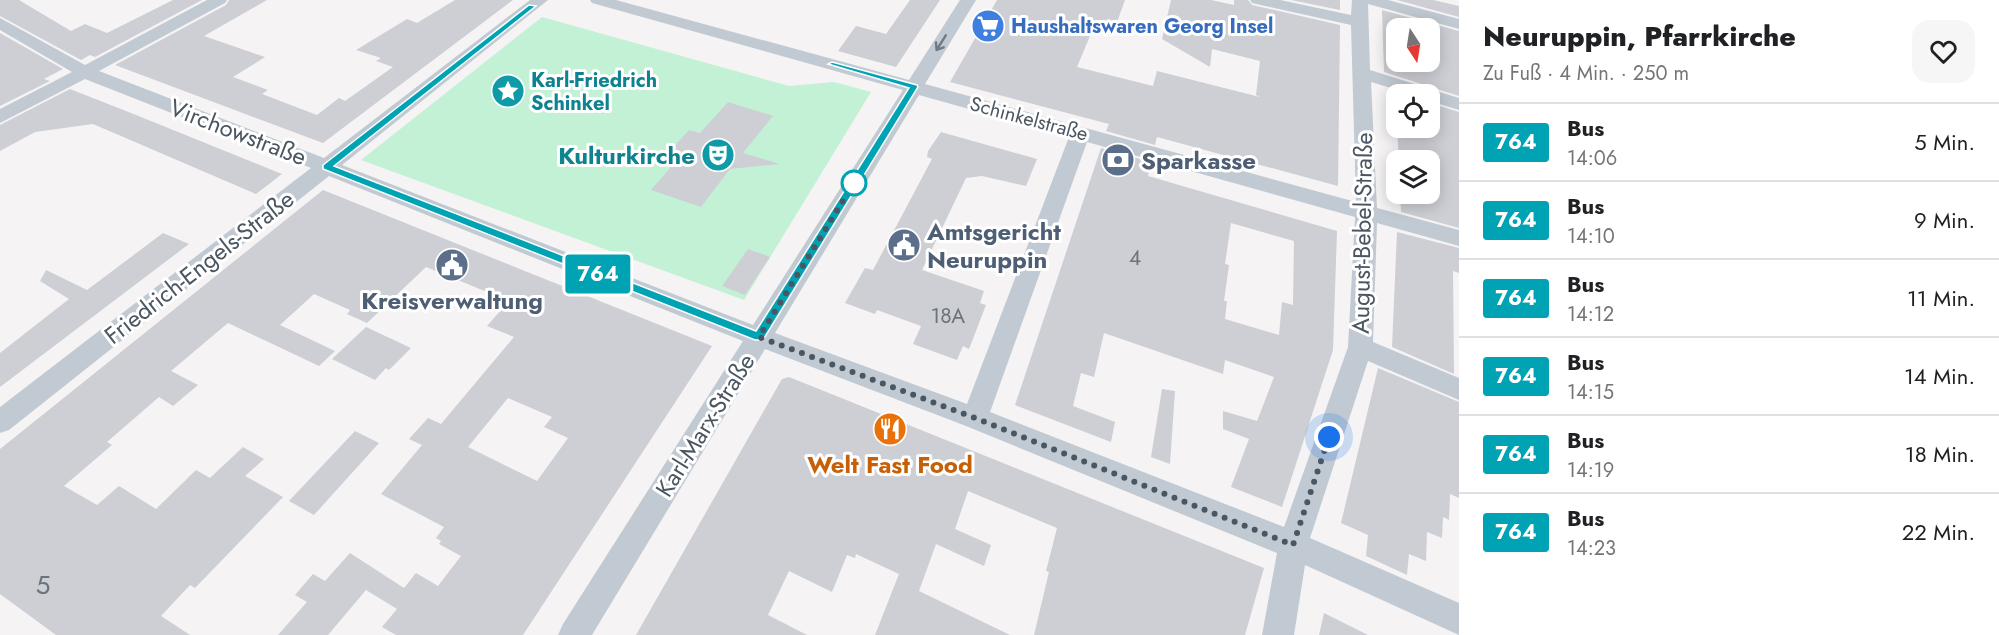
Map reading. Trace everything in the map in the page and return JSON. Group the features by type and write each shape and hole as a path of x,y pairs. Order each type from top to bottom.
{"street":[{"path":"0,117 87,73 219,0"},
{"name":"Schinkelstraße","path":"598,0 1459,238"},
{"name":"Karl-Marx-Straße","path":"574,635 968,0"},
{"path":"1258,0 1359,22"},
{"name":"August-Bebel-Straße","path":"1278,635 1293,545 1360,347 1367,188 1359,22 1360,0"},
{"path":"1370,0 1459,24"},
{"name":"Friedrich-Engels-Straße","path":"0,423 327,167 529,2"},
{"name":"Virchowstraße","path":"0,23 87,73 759,337 975,418 1293,545 1459,619"},
{"path":"1361,74 1393,84"},
{"path":"1440,98 1459,104"},
{"path":"975,418 1080,133"},
{"path":"1360,347 1459,389"}],"green space":[{"path":"542,17 789,86 834,82 871,92 744,300 361,160"}],"building":[{"path":"0,0 19,0 71,31 85,24 107,33 173,0 202,0 95,57 90,55 81,60 0,16"},
{"path":"229,0 267,0 204,36 265,57 233,77 268,90 262,94 317,115 339,98 345,101 393,67 376,61 381,58 356,50 407,19 417,23 455,0 513,0 323,143 115,65 226,5"},
{"path":"910,0 940,0 896,67 838,51 856,26 886,34"},
{"path":"997,0 1125,0 1112,36 1092,31 1077,67 1153,86 1157,71 1260,97 1256,95 1260,61 1212,49 1210,67 1162,39 1171,0 1211,0 1234,5 1234,0 1248,0 1252,5 1340,25 1338,186 1157,137 1155,145 1106,131 1109,124 950,82"},
{"path":"1291,0 1340,0 1340,10"},
{"path":"1397,0 1433,0 1459,6 1459,17"},
{"path":"1382,10 1411,18 1386,18 1386,72 1440,72 1440,26 1459,31 1459,96 1440,90 1440,84 1422,84 1384,72"},
{"path":"0,33 63,69 44,79 50,81 0,106"},
{"path":"70,89 282,174 256,194 93,124 35,132 0,151 0,125"},
{"name":"Kulturkirche","path":"728,102 773,116 743,153 780,164 730,169 701,207 651,190 683,153 672,149 689,130 700,133"},
{"path":"1440,106 1459,112 1459,228 1401,212 1401,204 1440,204 1440,150 1398,150 1398,138 1440,138"},
{"name":"Amtsgericht Neuruppin","path":"941,132 1037,159 1026,186 982,176 966,178 922,270 984,291 980,303 986,305 969,349 963,346 957,360 913,344 921,326 877,310 875,314 845,303 865,268 873,270 932,159 927,157 928,151"},
{"path":"1101,148 1151,162 1148,176 1337,231 1333,350 1282,507 1231,487 1249,439 1223,429 1223,411 1257,421 1274,377 1225,360 1223,374 1104,333 1094,377 1081,373 1073,406 1115,422 1111,442 1015,405","holes":["1231,223 1294,241 1293,305 1282,302 1279,335 1225,319 1227,301 1224,301 1229,265 1225,264"]},
{"path":"323,190 712,346 523,635 396,635 382,627 397,609 366,590 328,635 278,635 307,602 295,595 313,574 325,581 350,553 404,588 416,573 438,586 461,556 439,544 441,541 436,538 444,527 381,494 422,445 409,439 428,418 441,424 514,337 487,326 509,301 426,267 367,323 347,314 350,310 314,294 280,325 335,351 319,366 228,323 171,371 198,385 173,406 159,397 107,442 112,445 64,486 97,505 119,486 156,509 196,470 210,478 243,447 264,459 245,476 283,497 195,588 190,585 161,616 190,635 56,635 0,594 0,449","holes":["508,398 552,417 544,427 568,438 537,481 468,447"]},
{"path":"1397,232 1459,248 1459,273 1453,271 1454,374 1392,347"},
{"path":"163,233 189,244 0,387 0,353 69,299 40,281 46,270 87,290"},
{"path":"748,249 770,257 745,295 722,286"},
{"path":"366,327 411,348 389,370 386,368 375,380 332,359"},
{"path":"1378,368 1459,402 1459,498 1450,494 1449,520 1443,517 1442,538 1427,532 1426,561 1409,554 1407,575 1366,556 1368,535 1341,523"},
{"path":"789,377 1264,568 1245,635 1034,635 1057,528 968,491 955,529 991,545 984,566 936,544 919,591 1010,635 875,635 899,574 856,554 855,558 847,555 832,592 789,571 768,615 807,635 636,635 782,379"},
{"path":"1162,389 1175,391 1170,464 1151,457"},
{"path":"355,431 379,443 314,515 289,501"},
{"path":"1324,613 1368,635 1319,635"}],"bus line":[{"name":"764","path":"532,6 327,167 759,337 914,87 832,64"}],"place":[{"name":"Haushaltswaren Georg Insel","path":"988,26"},
{"name":"Karl-Friedrich Schinkel","path":"508,91"},
{"name":"Kulturkirche","path":"718,155"},
{"name":"Sparkasse","path":"1118,160"},
{"name":"Amtsgericht Neuruppin","path":"904,245"},
{"name":"Kreisverwaltung","path":"452,265"},
{"name":"Welt Fast Food","path":"890,429"}],"route":[{"path":"854,183 759,337 975,418 1293,545 1329,437"}]}
